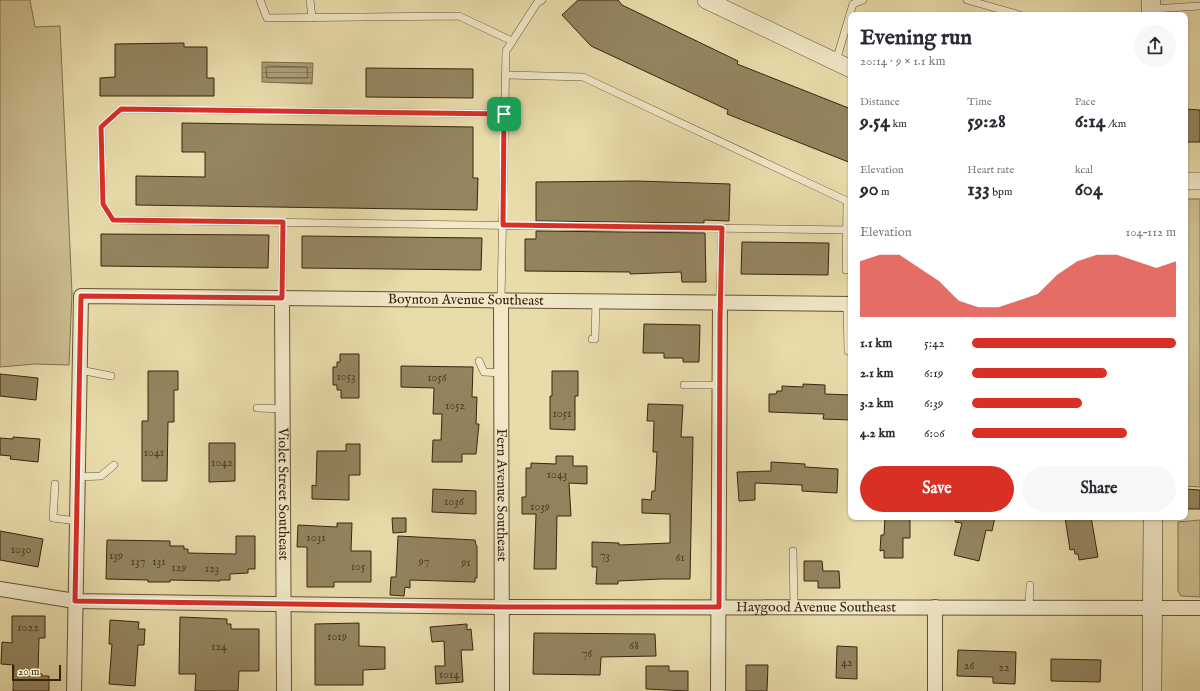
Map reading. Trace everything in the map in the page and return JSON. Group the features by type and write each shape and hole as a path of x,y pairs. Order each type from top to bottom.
{"main road":[{"path":"1152,691 1153,520"}],"street":[{"path":"706,0 848,68"},
{"path":"1188,181 1200,181"},
{"name":"Boynton Avenue Southeast","path":"80,370 81,296 848,304"},
{"name":"Violet Street Southeast","path":"282,298 284,691"},
{"name":"Fern Avenue Southeast","path":"501,300 502,691"},
{"path":"718,691 720,302"},
{"path":"74,691 80,370"},
{"name":"Haygood Avenue Southeast","path":"0,589 75,601 502,607 1153,606 1200,608"},
{"path":"935,607 935,691"}],"lane":[{"path":"260,0 267,18 460,16 512,41"},
{"path":"310,0 312,18"},
{"path":"501,300 506,51 538,3 542,0"},
{"path":"851,12 853,4 862,0"},
{"path":"967,0 1009,12"},
{"path":"1151,8 1200,6"},
{"path":"836,62 848,21"},
{"path":"505,75 583,77 847,201 846,270"},
{"path":"504,114 121,109 101,127 103,204 113,220 846,230"},
{"path":"282,298 283,222"},
{"path":"720,302 722,228"},
{"path":"592,339 595,339 596,301"},
{"path":"479,361 484,372 501,373"},
{"path":"80,370 111,376"},
{"path":"684,385 720,385"},
{"path":"257,408 283,409"},
{"path":"78,477 101,476 114,465"},
{"path":"55,484 53,518 76,521"},
{"path":"793,551 794,607"},
{"path":"1029,607 1030,585"}],"shaded area":[{"path":"0,0 30,0 35,27 60,26 72,293 69,365 35,364 0,367"},
{"path":"1188,199 1200,199 1200,487 1188,486"},
{"path":"1200,520 1200,597 1181,596 1178,591 1178,522"}],"water":[{"path":"262,62 313,63 312,84 262,82"}],"building":[{"path":"578,0 618,0 622,5 738,61 737,64 848,108 848,162 727,114 728,110 591,46 562,15"},
{"path":"184,43 184,47 207,47 207,78 214,78 214,96 100,96 100,78 115,77 115,44"},
{"path":"366,68 473,69 473,98 366,97"},
{"path":"1188,109 1200,110 1200,142 1188,142"},
{"path":"182,123 473,127 473,178 478,178 477,210 136,205 136,176 205,177 205,152 182,152"},
{"path":"637,181 730,184 729,221 704,220 704,223 536,221 536,182"},
{"path":"536,231 705,233 706,282 682,282 681,272 630,274 630,272 525,271 525,239 536,239"},
{"path":"101,234 269,235 268,268 101,266"},
{"path":"302,236 482,238 481,270 302,268"},
{"path":"742,242 829,243 828,275 741,274"},
{"path":"644,324 700,325 699,362 683,362 683,358 664,358 664,353 643,353"},
{"path":"340,354 359,354 359,398 341,398 341,390 337,390 337,385 333,385 333,367 337,367 337,362 340,362"},
{"path":"401,366 473,367 472,397 477,397 476,424 479,424 476,454 462,454 462,462 432,462 433,440 441,440 442,414 433,414 434,388 401,387"},
{"path":"148,371 178,371 178,390 174,390 174,422 168,422 167,481 142,481 142,421 148,421"},
{"path":"552,371 578,371 578,396 575,396 575,430 550,429"},
{"path":"0,374 38,378 36,400 0,396"},
{"path":"803,384 825,385 825,394 848,395 848,420 823,419 824,414 769,412 769,394 776,394 777,391 782,391 782,386 803,387"},
{"path":"648,404 683,405 681,437 693,437 690,579 618,581 618,584 596,584 597,567 592,567 592,542 619,543 619,545 670,543 670,514 642,513 642,499 651,500 652,491 655,491 657,452 653,452 654,421 647,421"},
{"path":"13,437 40,439 38,462 10,459 11,456 0,455 0,438 13,439"},
{"path":"209,443 235,443 235,481 209,482"},
{"path":"346,444 360,444 360,475 349,475 349,500 312,499 312,485 316,486 317,451 346,451"},
{"path":"556,456 573,456 573,466 587,466 587,484 569,483 571,516 557,516 556,569 534,569 536,514 522,514 522,497 526,497 526,468 531,468 531,463 556,464"},
{"path":"771,462 805,464 805,467 838,469 837,493 802,491 802,485 755,483 755,500 739,501 737,472 771,471"},
{"path":"433,489 476,491 476,514 432,512"},
{"path":"1188,489 1200,490 1200,509 1188,509"},
{"path":"392,518 406,518 406,532 393,533"},
{"path":"885,520 910,520 910,538 903,538 903,558 884,558 884,550 880,551 881,535 884,535"},
{"path":"955,520 994,520 992,531 986,530 979,561 954,555 962,523 955,522"},
{"path":"1065,520 1092,520 1098,557 1079,560 1078,554 1075,554 1074,549 1070,550"},
{"path":"337,523 352,523 351,551 371,551 371,582 334,582 334,587 307,587 307,547 297,547 298,525 337,527"},
{"path":"0,531 43,539 38,567 0,560"},
{"path":"236,536 255,536 255,569 248,569 248,573 230,574 230,580 170,580 170,582 148,582 148,580 106,579 107,540 170,541 170,546 184,546 184,549 188,549 188,553 236,554"},
{"path":"398,536 475,540 477,546 477,578 475,578 475,582 410,580 410,588 405,587 404,596 390,595 391,577 396,577"},
{"path":"804,561 822,561 823,571 839,571 840,588 818,588 818,581 804,581"},
{"path":"12,616 45,616 45,638 39,638 38,673 42,674 42,676 49,676 49,691 13,691 14,665 1,664 2,642 12,643"},
{"path":"180,617 227,619 227,624 231,624 231,629 259,629 259,671 239,671 238,691 195,691 196,674 179,674"},
{"path":"110,620 139,622 138,629 145,629 144,645 138,645 135,686 109,684 112,644 109,644"},
{"path":"359,623 359,646 385,647 385,669 363,670 363,685 315,685 315,624"},
{"path":"467,624 467,630 471,629 473,650 461,650 463,682 436,684 435,666 445,666 444,641 432,642 430,627"},
{"path":"534,633 655,634 656,656 601,657 600,675 533,674"},
{"path":"837,646 857,647 857,679 836,678"},
{"path":"958,650 1016,652 1015,684 993,683 993,677 957,676"},
{"path":"1051,659 1101,660 1100,682 1051,681"},
{"path":"746,665 768,665 767,691 746,691"},
{"path":"646,666 669,666 669,671 688,671 688,691 646,689"}],"route":[{"path":"121,109 504,114 503,225 722,228 720,321 719,607 502,607 75,601 81,296 282,298 283,222 113,220 103,204 101,127 121,109"}]}
